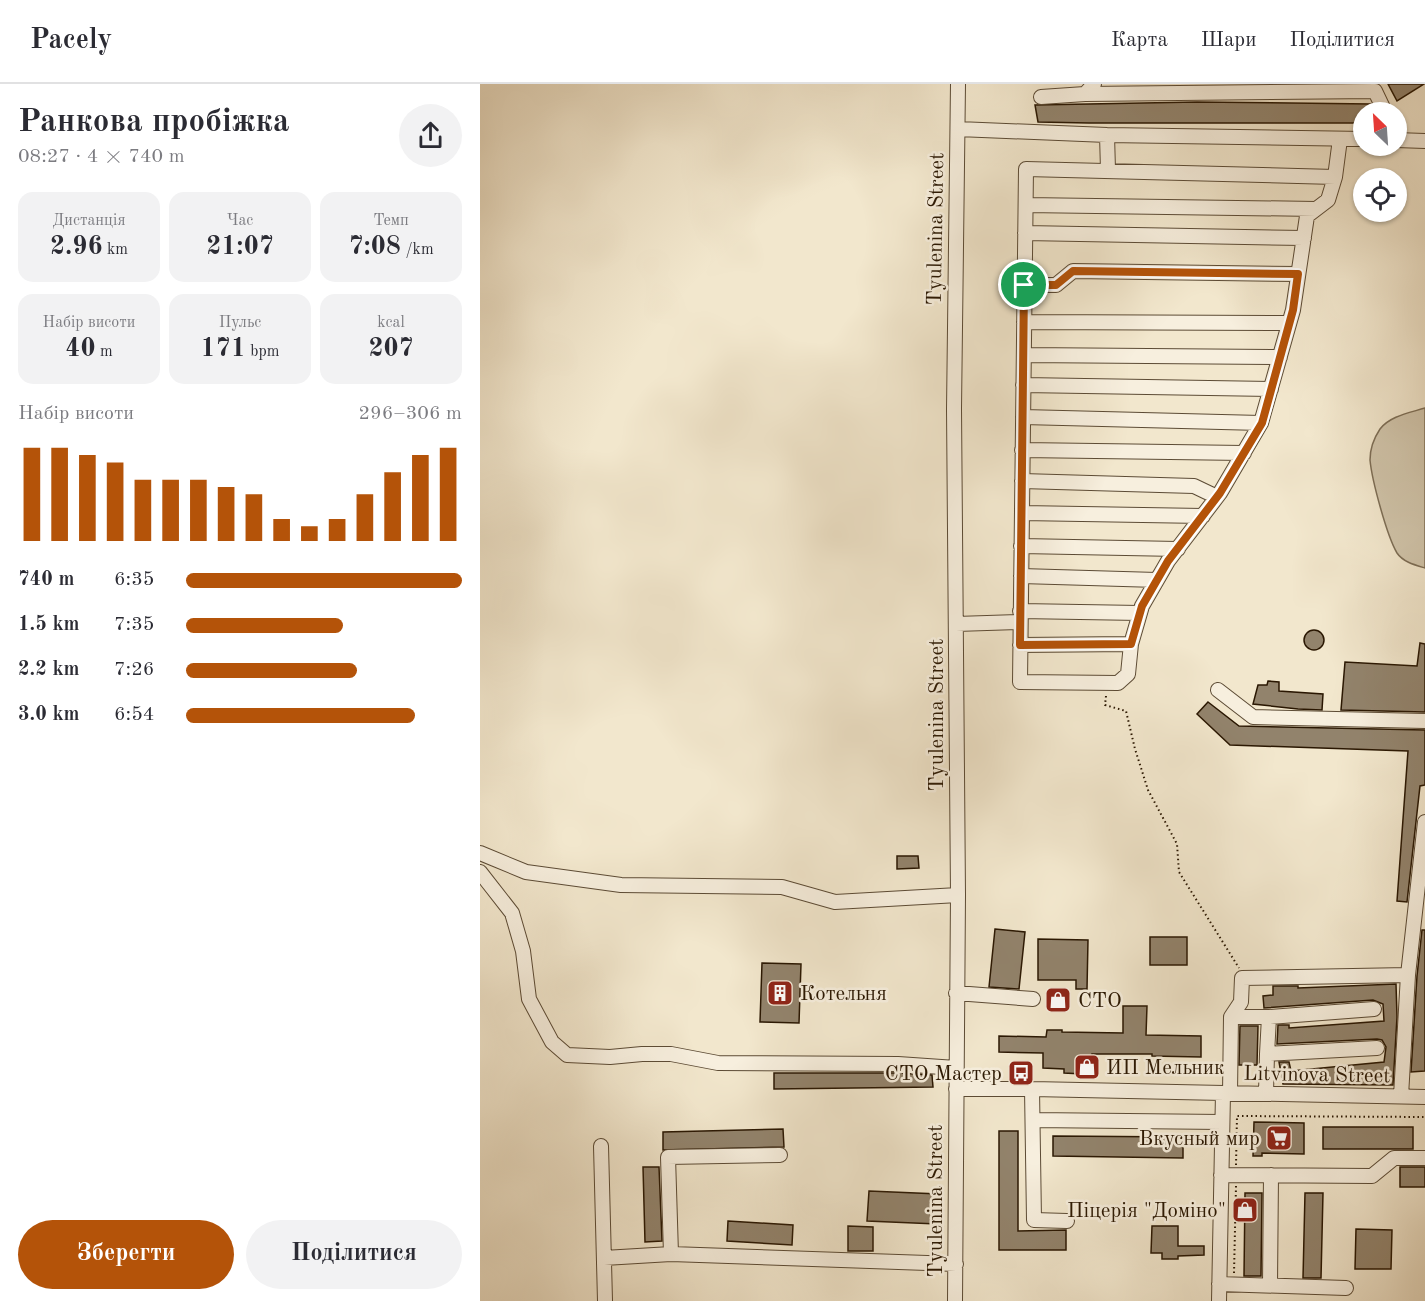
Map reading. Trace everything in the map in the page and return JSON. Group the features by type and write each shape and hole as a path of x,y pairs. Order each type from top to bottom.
{"street":[{"name":"Tyulenina Street","path":"955,1301 958,895 954,409 958,84"},
{"path":"1041,97 1089,89 1377,88"},
{"path":"958,129 1107,135 1353,140"},
{"path":"1107,135 1108,170"},
{"path":"1335,177 1026,169 1020,682 1118,683 1128,674 1131,644 1140,613 1157,580 1217,498 1262,423 1289,323 1307,216 1328,200 1335,177 1340,139"},
{"path":"1407,140 1425,141"},
{"path":"1026,205 1316,209"},
{"path":"1025,233 1304,238"},
{"path":"1024,285 1056,285 1073,271 1298,274"},
{"path":"1024,322 1289,323"},
{"path":"1024,355 1280,357"},
{"path":"1023,385 1271,389"},
{"path":"1023,417 1262,423"},
{"path":"1022,450 1244,453"},
{"path":"1022,482 1194,486 1217,498"},
{"path":"1022,513 1203,516"},
{"path":"1021,546 1178,549"},
{"path":"1021,576 1157,580"},
{"path":"956,624 1020,616 1140,613"},
{"path":"1020,645 1131,644"},
{"path":"1218,690 1253,717 1425,721"},
{"path":"1401,1096 1408,975 1425,822"},
{"path":"480,853 526,872 621,885 782,887 835,902 958,895"},
{"path":"480,872 512,913 523,951 529,999 552,1042 567,1055 610,1058 642,1054 671,1054 718,1063 898,1064 956,1068"},
{"path":"1219,1301 1229,1175 1222,1122 1232,1017 1241,1002 1242,978 1408,975"},
{"path":"956,993 1033,999"},
{"path":"1232,1017 1269,1017 1374,1009"},
{"path":"1266,1094 1269,1017"},
{"path":"1267,1054 1377,1048"},
{"name":"Litvinova Street","path":"956,1089 1425,1097"},
{"path":"1032,1089 1034,1220 1067,1221"},
{"path":"1033,1120 1222,1122"},
{"path":"601,1146 605,1301"},
{"path":"671,1254 668,1157 780,1155"},
{"path":"1229,1175 1372,1176 1394,1158 1425,1158"},
{"path":"1270,1285 1271,1175"},
{"path":"604,1258 671,1254 956,1264"},
{"path":"1219,1284 1346,1288"}],"path":[{"path":"1107,682 1105,705 1126,711 1148,790 1177,844 1179,872 1242,972"},
{"path":"1233,1284 1229,1175 1237,1116 1425,1117"}],"shaded area":[{"path":"1425,408 1425,568 1406,561 1397,553 1380,508 1370,460 1374,440 1384,425 1400,416"}],"building":[{"path":"1388,84 1424,84 1397,101"},
{"path":"1197,102 1353,104 1353,123 1038,122 1035,105"},
{"path":"1314,630 1321,633 1324,640 1321,647 1314,650 1307,647 1304,640 1307,633"},
{"path":"1420,643 1425,644 1425,712 1341,710 1345,662 1417,666"},
{"path":"1268,681 1279,682 1279,691 1323,694 1322,710 1253,704 1258,685 1267,685"},
{"path":"1208,702 1239,726 1425,730 1425,785 1420,786 1407,902 1397,901 1408,751 1230,745 1197,714"},
{"path":"897,856 918,856 919,868 897,869"},
{"path":"995,929 1025,932 1019,989 989,987"},
{"path":"1422,930 1425,930 1425,1071 1411,1072 1417,976"},
{"path":"1150,937 1187,937 1187,965 1150,965"},
{"path":"1038,939 1088,940 1087,989 1076,989 1076,980 1038,980"},
{"name":"Котельня","path":"762,963 801,964 799,1023 760,1022"},
{"path":"1396,984 1397,1017 1393,1085 1283,1084 1279,1062 1289,1062 1291,1071 1384,1062 1386,1047 1382,1040 1377,1039 1277,1044 1278,1025 1289,1025 1289,1028 1384,1021 1383,1004 1373,1000 1264,1008 1263,996 1273,995 1273,986 1298,986 1298,988"},
{"path":"1123,1006 1147,1006 1146,1035 1201,1036 1201,1057 1092,1054 1092,1074 1083,1074 1064,1073 1064,1069 1043,1068 1043,1053 999,1052 999,1036 1046,1037 1047,1030 1123,1033"},
{"path":"1240,1026 1258,1026 1257,1065 1239,1065"},
{"path":"774,1073 932,1075 933,1087 774,1089"},
{"name":"Вкусный мир","path":"1254,1122 1304,1123 1304,1154 1262,1153 1262,1156 1253,1156"},
{"path":"1323,1127 1413,1127 1413,1149 1323,1149"},
{"path":"783,1129 784,1147 663,1150 663,1132"},
{"path":"999,1131 1018,1131 1018,1231 1066,1230 1066,1250 999,1250"},
{"path":"1053,1136 1183,1137 1183,1158 1053,1156"},
{"path":"643,1167 659,1167 662,1241 645,1242"},
{"path":"1400,1167 1425,1167 1425,1187 1400,1187"},
{"path":"869,1191 939,1194 937,1224 867,1221"},
{"path":"1245,1193 1262,1193 1261,1276 1244,1276"},
{"path":"1305,1193 1323,1193 1321,1278 1303,1278"},
{"path":"728,1221 793,1225 792,1245 727,1241"},
{"path":"848,1226 873,1227 873,1251 848,1251"},
{"path":"1152,1226 1178,1226 1178,1246 1204,1246 1204,1255 1162,1259 1162,1253 1151,1253"},
{"path":"1356,1229 1392,1230 1391,1269 1355,1269"}],"place":[{"name":"Котельня","path":"780,993"},
{"name":"СТО","path":"1058,1000"},
{"name":"ИП Мельник","path":"1087,1067"},
{"name":"СТО Мастер","path":"1021,1073"},
{"name":"Вкусный мир","path":"1279,1138"},
{"name":"Піцерія \"Доміно\"","path":"1245,1210"}],"route":[{"path":"1073,271 1298,274 1293,310 1262,423 1220,493 1168,561 1142,606 1131,644 1020,645 1024,285 1056,285 1073,271"}]}
